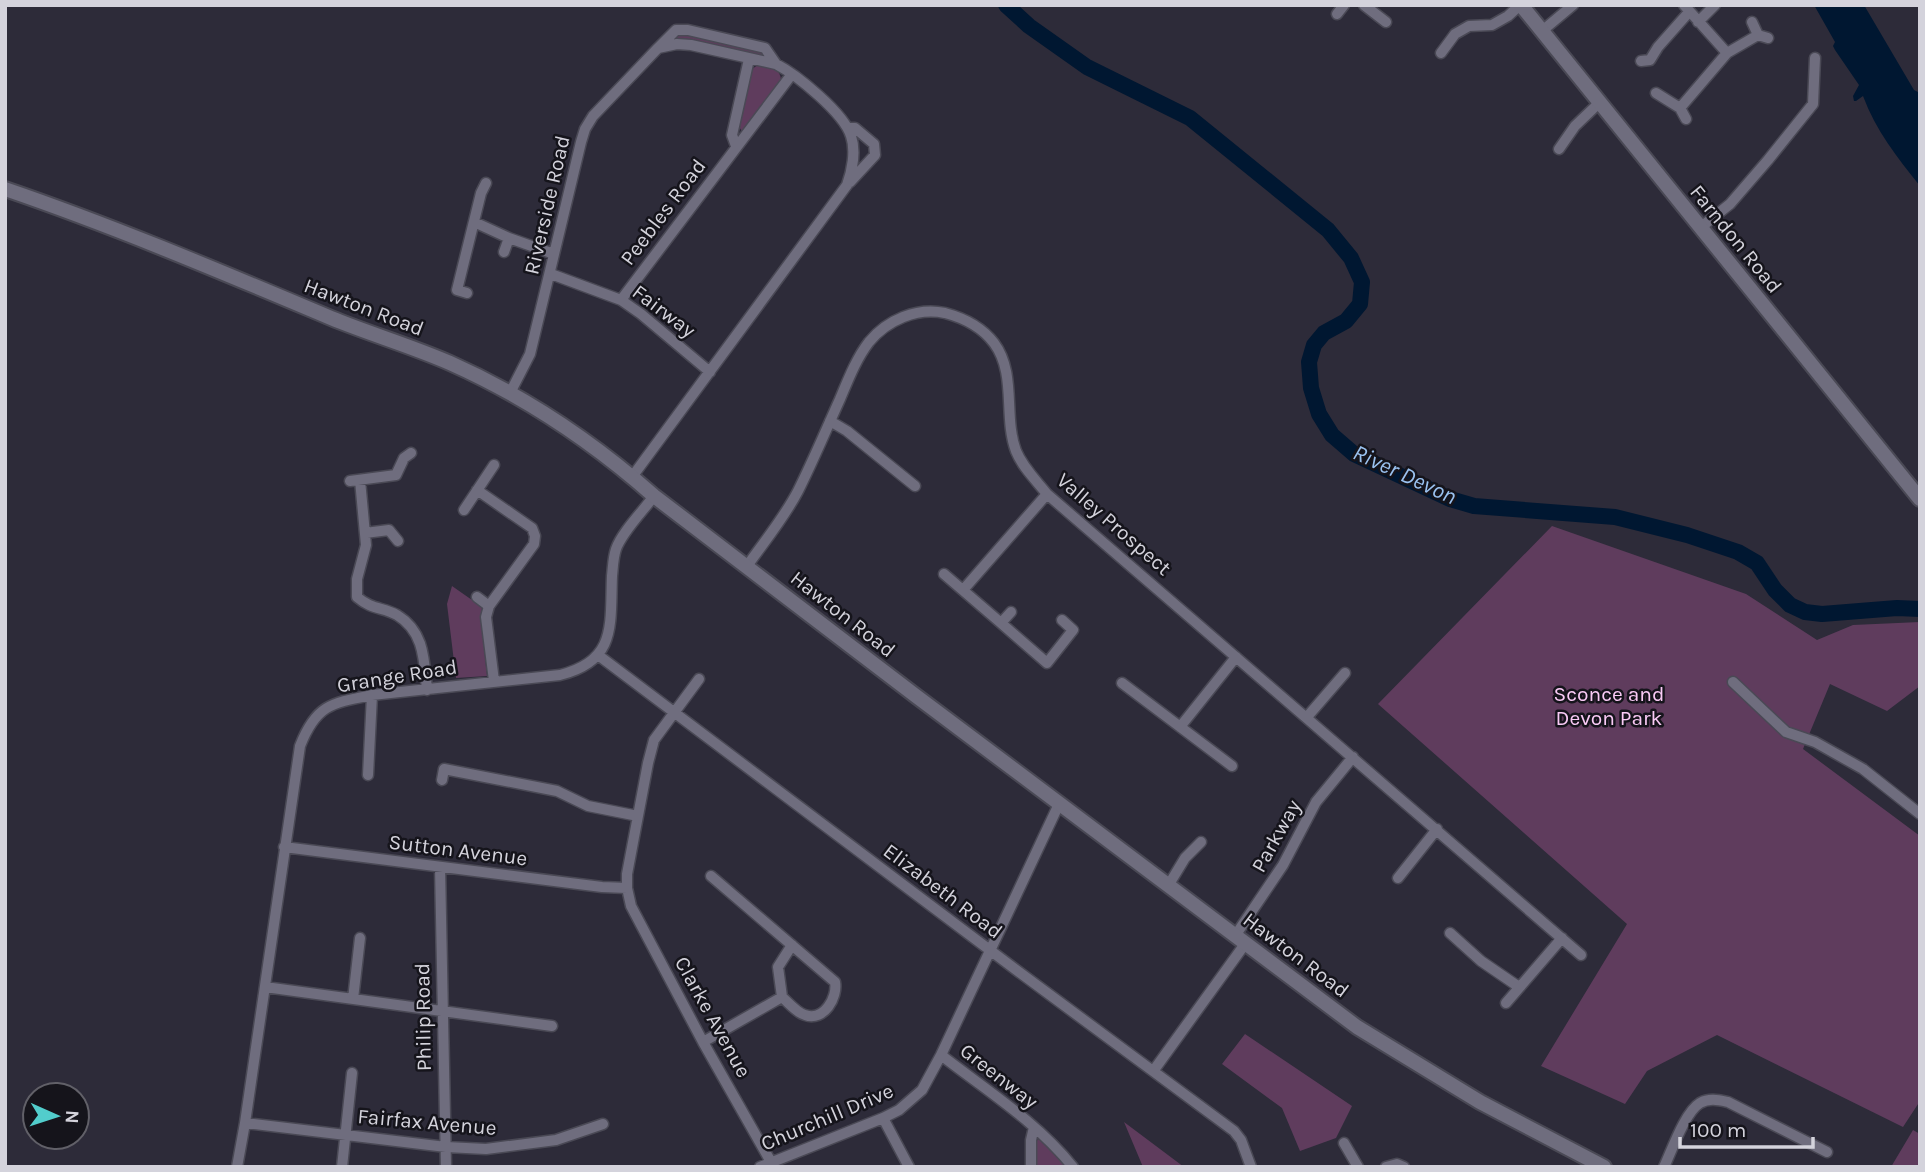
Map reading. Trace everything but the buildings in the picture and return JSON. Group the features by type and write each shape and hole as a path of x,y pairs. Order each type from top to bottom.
{"street":[{"path":"1364,5 1387,22"},
{"path":"1441,53 1455,34 1469,26 1492,24 1521,5"},
{"name":"Farndon Road","path":"1521,5 1920,499"},
{"path":"1542,31 1573,5"},
{"path":"1698,22 1715,5"},
{"path":"1649,62 1687,9 1727,53"},
{"path":"1680,108 1727,53 1763,37 1752,22"},
{"name":"Riverside Road","path":"510,394 530,354 588,122 676,30 688,30 765,48 776,64 828,106 848,128 852,139 852,170 847,185"},
{"name":"Riverside Road","path":"658,48 684,44 776,64"},
{"path":"1700,228 1730,204 1813,104 1815,58"},
{"path":"736,146 733,135 749,59"},
{"name":"Peebles Road","path":"621,300 792,75"},
{"path":"1656,93 1680,108 1686,119"},
{"path":"1559,149 1575,126 1599,103"},
{"name":"Riverside Road","path":"632,477 847,185 875,155 874,144 855,128 848,128"},
{"path":"467,293 457,290 483,188 493,195"},
{"name":"Hawton Road","path":"5,189 73,213 335,320 450,363 537,407 1357,1027 1511,1119 1604,1167"},
{"path":"474,222 554,254"},
{"path":"504,251 509,238"},
{"name":"Fairway","path":"551,274 621,300 710,372"},
{"name":"Valley Prospect","path":"747,566 793,501 850,375 869,342 890,323 914,313 939,312 958,316 977,326 992,340 1002,355 1016,450 1027,471 1047,494 1581,955"},
{"path":"830,421 847,431 915,486"},
{"path":"404,454 396,475 355,480 366,545 353,599 397,615 414,629 423,647 427,690"},
{"path":"464,510 494,465"},
{"path":"477,490 532,528 535,536 534,544 489,606 486,617 494,681"},
{"path":"963,590 1047,494"},
{"path":"598,655 609,630 616,548 654,496"},
{"path":"365,533 394,528 398,541"},
{"path":"944,574 1047,663 1073,630 1062,620"},
{"path":"477,597 489,606"},
{"path":"1001,624 1011,612"},
{"name":"Grange Road","path":"237,1167 246,1123 300,746 309,725 324,708 343,701 372,695 560,676 588,665 598,655"},
{"name":"Elizabeth Road","path":"598,655 1234,1131 1241,1140 1251,1167"},
{"path":"1180,727 1236,657"},
{"path":"1307,718 1345,673"},
{"path":"627,888 627,874 654,740 699,680"},
{"path":"1733,682 1786,732 1815,742 1863,769 1920,814"},
{"path":"1122,683 1232,766"},
{"path":"368,775 372,695"},
{"name":"Parkway","path":"1153,1070 1240,940 1316,802 1353,757"},
{"path":"444,770 556,791 588,806 638,816"},
{"name":"Churchill Drive","path":"760,1167 884,1118 915,1097 929,1080 1059,804"},
{"path":"1398,878 1437,829"},
{"path":"1168,886 1185,858 1201,842"},
{"name":"Sutton Avenue","path":"284,847 627,888"},
{"name":"Philip Road","path":"440,867 446,1167"},
{"path":"712,876 835,982 835,997 821,1014 812,1017 803,1015 782,997 778,967 792,945"},
{"name":"Clarke Avenue","path":"627,888 631,906 703,1042 771,1161"},
{"path":"1450,933 1481,961 1519,986"},
{"path":"1506,1003 1562,938"},
{"path":"353,999 362,942"},
{"path":"265,987 552,1026"},
{"path":"703,1042 782,997"},
{"name":"Greenway","path":"941,1055 1034,1127 1073,1167"},
{"path":"342,1167 352,1073"},
{"path":"1664,1167 1693,1110 1702,1102 1714,1100 1728,1102 1812,1151 1827,1152"},
{"path":"884,1118 909,1167"},
{"name":"Fairfax Avenue","path":"246,1123 446,1147 486,1149 556,1140 603,1124"},
{"name":"Greenway","path":"1031,1167 1034,1127"},
{"path":"1344,1143 1358,1167"},
{"path":"1385,1167 1397,1164 1404,1167"}],"green space":[{"path":"677,33 757,47 770,57 691,39 667,40"},
{"path":"758,65 774,69 780,74 781,82 742,131 739,127 749,76 752,69"},
{"name":"Sconce and Devon Park","path":"1552,526 1746,594 1817,640 1853,625 1920,622 1920,686 1887,711 1830,684 1803,749 1920,836 1920,1101 1903,1127 1717,1035 1647,1071 1625,1104 1541,1066 1627,924 1378,704"},
{"path":"452,586 482,607 487,676 456,678 447,604"},
{"path":"1245,1034 1352,1106 1336,1138 1300,1151 1282,1108 1222,1064"},
{"path":"1124,1122 1184,1167 1143,1167"},
{"path":"1913,1130 1920,1134 1920,1167 1891,1167"},
{"path":"1043,1139 1068,1167 1035,1167 1035,1142"}],"water":[{"path":"1814,5 1864,5 1914,90 1920,93 1920,186 1881,132 1863,96 1854,101 1853,96 1859,85 1835,50 1835,42"}],"waterway":[{"name":"River Devon","path":"1006,5 1029,26 1087,67 1190,118 1328,230 1351,258 1362,282 1360,304 1346,321 1324,333 1314,345 1309,362 1311,388 1319,414 1332,435 1354,454 1450,499 1474,506 1615,517 1687,535 1738,552 1757,563 1775,590 1790,605 1805,612 1822,614 1897,608 1920,609"}]}
